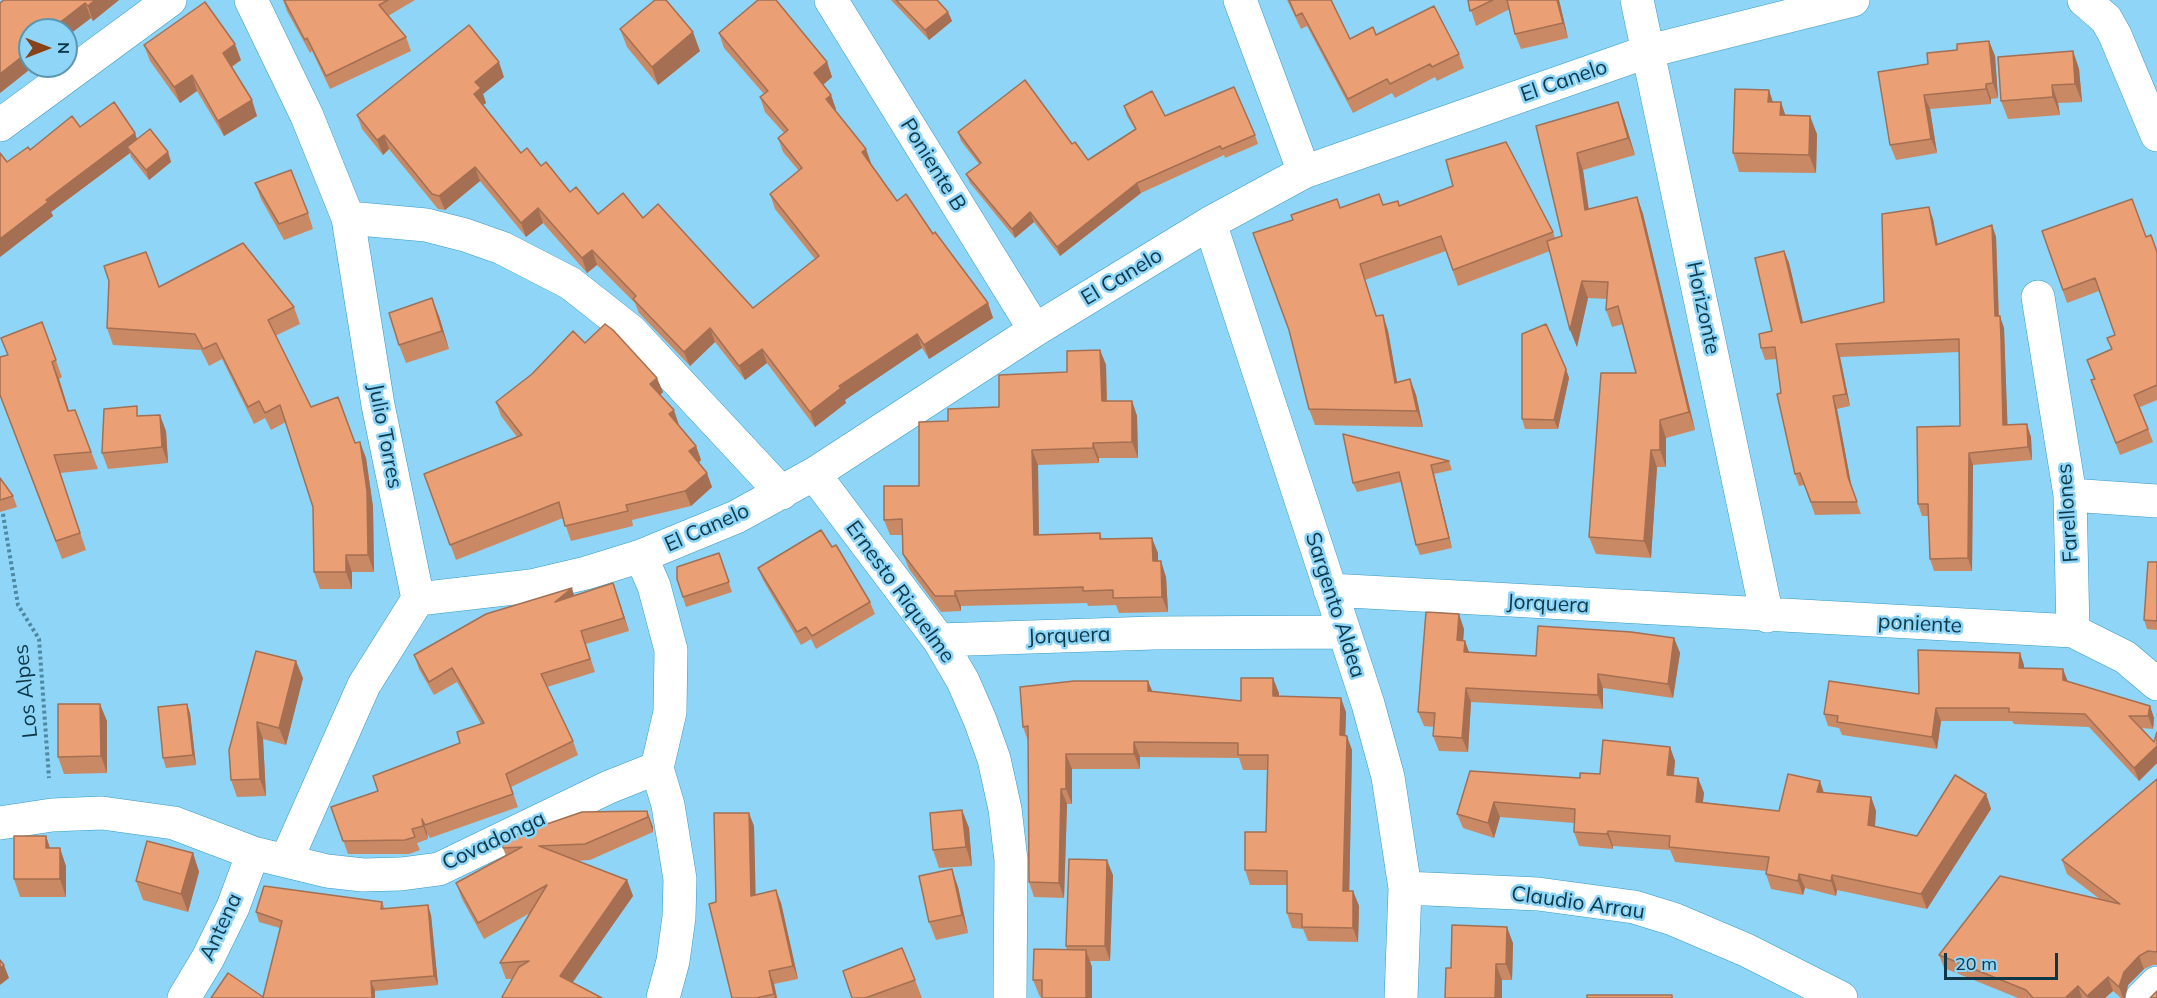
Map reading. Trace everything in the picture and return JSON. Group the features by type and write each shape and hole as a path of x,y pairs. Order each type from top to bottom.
{"street":[{"path":"0,125 170,0"},
{"name":"Julio Torres","path":"250,0 307,116 348,218 378,405 418,599"},
{"name":"Poniente B","path":"831,0 1035,330"},
{"path":"1240,0 1304,172"},
{"name":"Horizonte","path":"1637,0 1767,616"},
{"name":"El Canelo","path":"418,599 531,586 640,556 689,538 782,493 814,474 1035,330 1210,223 1304,172 1649,51 1852,0"},
{"path":"2084,0 2106,20 2115,35 2157,135"},
{"path":"348,218 426,225 465,235 502,248 570,283 631,331 782,493"},
{"name":"Sargento Aldea","path":"1210,223 1368,704 1388,777 1405,888 1401,998"},
{"name":"Farellones","path":"2038,297 2070,495 2073,631"},
{"name":"Ernesto Riquelme","path":"814,474 939,640 963,681 980,720 994,759 1005,809 1011,860 1010,998"},
{"path":"2070,495 2157,501"},
{"path":"640,556 654,586 671,650 670,712 657,768 676,841 680,879 679,917 673,961 663,998"},
{"name":"Jorquera","path":"1330,591 1767,616"},
{"path":"286,861 364,685 418,599"},
{"name":"poniente","path":"1767,616 2073,631"},
{"path":"2073,631 2125,657 2157,684"},
{"name":"Jorquera","path":"939,640 1154,633 1343,632"},
{"name":"Covadonga","path":"0,823 52,815 102,813 174,823 253,854 327,871 363,875 401,874 439,869 609,787 657,768"},
{"name":"Antena","path":"184,998 208,958 233,907 253,854"},
{"name":"Claudio Arrau","path":"1405,888 1538,894 1634,907 1673,919 1746,950 1832,996"},
{"path":"2142,998 2157,983"}],"path":[{"name":"Los Alpes","path":"0,497 18,605 39,639 52,815"}],"building":[{"path":"4,0 95,0 88,6 85,3 66,18 18,18 18,60 0,74 0,3"},
{"path":"284,0 388,0 379,5 406,37 326,76"},
{"path":"655,0 666,0 693,32 652,67 620,29"},
{"path":"758,0 776,0 827,62 814,73 831,95 826,99 866,149 862,152 897,201 906,194 933,234 935,232 988,303 924,345 917,334 839,386 841,388 810,412 762,349 739,366 710,328 684,352 633,299 636,296 592,250 582,258 538,208 521,223 475,167 439,196 432,194 384,135 377,140 357,115 469,25 499,62 475,82 481,88 474,94 521,153 527,148 541,166 546,162 570,192 576,187 598,214 623,193 643,218 658,204 753,308 819,256 770,194 802,168 778,138 788,130 760,97 768,91 719,33"},
{"path":"896,0 937,0 948,12 925,30"},
{"path":"1289,0 1331,0 1350,39 1373,27 1376,35 1434,6 1459,54 1432,67 1430,64 1390,84 1387,79 1348,99 1302,13 1296,16"},
{"path":"1468,0 1493,0 1470,11"},
{"path":"1507,0 1557,0 1563,23 1515,34"},
{"path":"205,2 235,44 223,53 252,100 218,121 192,75 174,87 144,45"},
{"path":"1989,41 1993,83 1986,84 1986,89 1924,95 1931,139 1890,145 1878,72 1928,64 1927,53 1957,50 1957,44"},
{"path":"2073,51 2075,84 2052,85 2053,97 2001,101 1998,57"},
{"path":"1025,80 1072,144 1075,142 1088,160 1136,129 1124,106 1152,91 1165,116 1234,87 1255,135 1222,149 1220,146 1137,183 1057,247 1030,212 1012,229 966,174 981,163 958,132"},
{"path":"1735,89 1769,90 1768,102 1781,102 1780,115 1810,116 1809,155 1733,153"},
{"path":"114,102 135,133 46,200 48,202 0,239 0,153 7,162 28,147 30,150 72,116 80,127"},
{"path":"1618,102 1628,138 1577,153 1585,210 1637,197 1689,412 1660,420 1660,450 1651,450 1644,541 1589,537 1601,373 1636,373 1618,306 1606,310 1608,282 1582,281 1570,330 1547,241 1562,236 1536,126"},
{"path":"150,129 168,152 146,170 127,147"},
{"path":"1506,142 1553,232 1453,270 1441,236 1360,264 1376,316 1383,315 1395,383 1410,379 1417,411 1309,409 1289,330 1253,233 1293,220 1291,215 1337,199 1340,208 1379,194 1383,205 1398,201 1399,206 1453,186 1446,160"},
{"path":"291,170 308,213 279,224 255,183"},
{"path":"2132,199 2146,237 2151,235 2157,252 2157,385 2134,395 2148,429 2116,443 2091,380 2095,379 2087,360 2112,349 2107,338 2115,335 2095,278 2063,290 2042,231"},
{"path":"1929,207 1936,245 1992,225 1995,316 2000,316 2003,425 2027,424 2028,447 1969,453 1968,558 1930,559 1928,504 1918,504 1917,427 1960,426 1959,339 1836,344 1846,394 1833,396 1848,477 1857,502 1811,502 1800,473 1795,474 1777,394 1781,393 1775,347 1761,348 1759,334 1772,331 1755,258 1784,251 1801,323 1884,302 1882,214"},
{"path":"243,243 294,307 268,320 311,407 338,397 355,443 360,442 367,491 368,555 346,555 346,572 314,572 313,507 280,405 265,413 259,401 248,407 216,343 203,349 195,334 107,328 109,281 104,266 146,252 159,287"},
{"path":"432,298 442,331 399,345 389,313"},
{"path":"42,322 56,360 52,362 68,411 75,410 91,452 54,455 80,533 56,541 0,395 0,357 8,355 1,338"},
{"path":"605,324 657,378 650,384 674,410 669,414 696,446 689,451 707,473 685,491 626,505 628,511 565,526 559,502 450,545 424,474 522,435 496,402 532,374 573,331 585,343"},
{"path":"1546,324 1566,369 1554,420 1522,419 1522,334"},
{"path":"1100,350 1102,401 1132,401 1132,442 1093,443 1093,448 1032,450 1034,535 1100,533 1100,539 1152,538 1153,561 1161,561 1162,597 1113,598 1113,590 1083,591 1083,587 955,591 955,596 935,596 903,554 902,519 884,520 884,486 919,486 919,422 948,421 948,409 999,407 999,375 1067,372 1067,351"},
{"path":"137,406 137,416 160,415 162,447 102,453 104,409"},
{"path":"1343,434 1449,461 1431,465 1449,538 1416,545 1399,472 1353,483"},
{"path":"0,478 13,496 0,500"},
{"path":"821,530 832,547 836,545 870,602 812,636 806,627 797,632 758,568"},
{"path":"719,553 729,582 683,597 677,579 677,567"},
{"path":"2148,562 2157,562 2157,621 2144,620"},
{"path":"613,583 624,618 581,631 590,659 541,674 573,741 506,774 513,794 425,825 422,819 423,826 412,829 415,837 405,840 343,841 331,807 378,791 373,776 460,743 457,732 484,723 452,668 429,682 414,655 486,614 572,588 555,602"},
{"path":"1426,612 1459,614 1457,640 1465,641 1464,652 1536,656 1538,626 1631,632 1674,638 1668,684 1598,674 1598,695 1466,688 1462,738 1433,736 1435,713 1418,712"},
{"path":"1918,650 2020,653 2019,668 2063,669 2063,680 2150,706 2148,716 2129,716 2154,742 2157,732 2157,746 2134,768 2085,714 2009,712 2009,708 1936,708 1932,737 1837,722 1838,716 1824,714 1829,681 1919,694"},
{"path":"256,651 296,661 279,728 257,722 260,779 231,780 229,750"},
{"path":"1241,678 1273,678 1273,696 1341,698 1340,735 1347,736 1343,891 1353,891 1353,928 1302,927 1302,914 1287,913 1287,871 1245,870 1245,832 1266,832 1268,755 1238,755 1238,743 1134,742 1134,754 1066,754 1066,789 1061,789 1059,883 1029,882 1028,726 1023,727 1020,687 1074,681 1148,681 1148,691 1241,701"},
{"path":"58,704 100,704 101,756 58,757"},
{"path":"187,704 193,755 163,758 158,707"},
{"path":"1603,740 1670,747 1667,775 1698,778 1696,802 1779,811 1788,774 1820,781 1817,792 1871,797 1868,825 1917,836 1955,775 1986,794 1921,894 1832,875 1831,881 1799,874 1798,881 1766,874 1769,857 1669,847 1670,836 1608,831 1607,834 1574,832 1575,809 1494,802 1488,823 1457,814 1470,771 1580,778 1580,773 1600,774"},
{"path":"2157,779 2157,952 2148,951 2139,956 2124,972 2119,987 2108,977 2087,996 2078,986 2065,998 2033,998 2026,990 1939,955 2000,876 2120,904 2062,860"},
{"path":"962,810 966,847 933,850 930,813"},
{"path":"647,811 648,817 585,844 539,846 627,880 560,976 602,998 502,997 519,967 529,961 500,963 547,885 478,923 456,883 522,847 503,848 502,841 509,837 582,812"},
{"path":"714,813 749,813 751,896 776,890 793,966 769,971 774,994 756,998 732,998 709,904 716,902"},
{"path":"14,836 46,836 46,848 60,848 60,879 14,879"},
{"path":"147,841 193,853 181,894 136,881"},
{"path":"1069,859 1107,860 1105,946 1066,946"},
{"path":"952,869 962,915 929,922 919,876"},
{"path":"264,886 382,902 381,909 428,905 434,976 371,981 372,998 211,998 228,973 263,997 282,921 256,912"},
{"path":"1452,925 1507,927 1506,964 1496,964 1495,998 1445,998 1446,968 1451,968"},
{"path":"902,948 915,980 865,998 852,998 843,971"},
{"path":"1034,949 1086,950 1086,998 1042,998 1042,980 1033,980"},
{"path":"2157,991 2157,998 2150,998"},
{"path":"1587,995 1672,995 1672,998 1587,998"}]}
